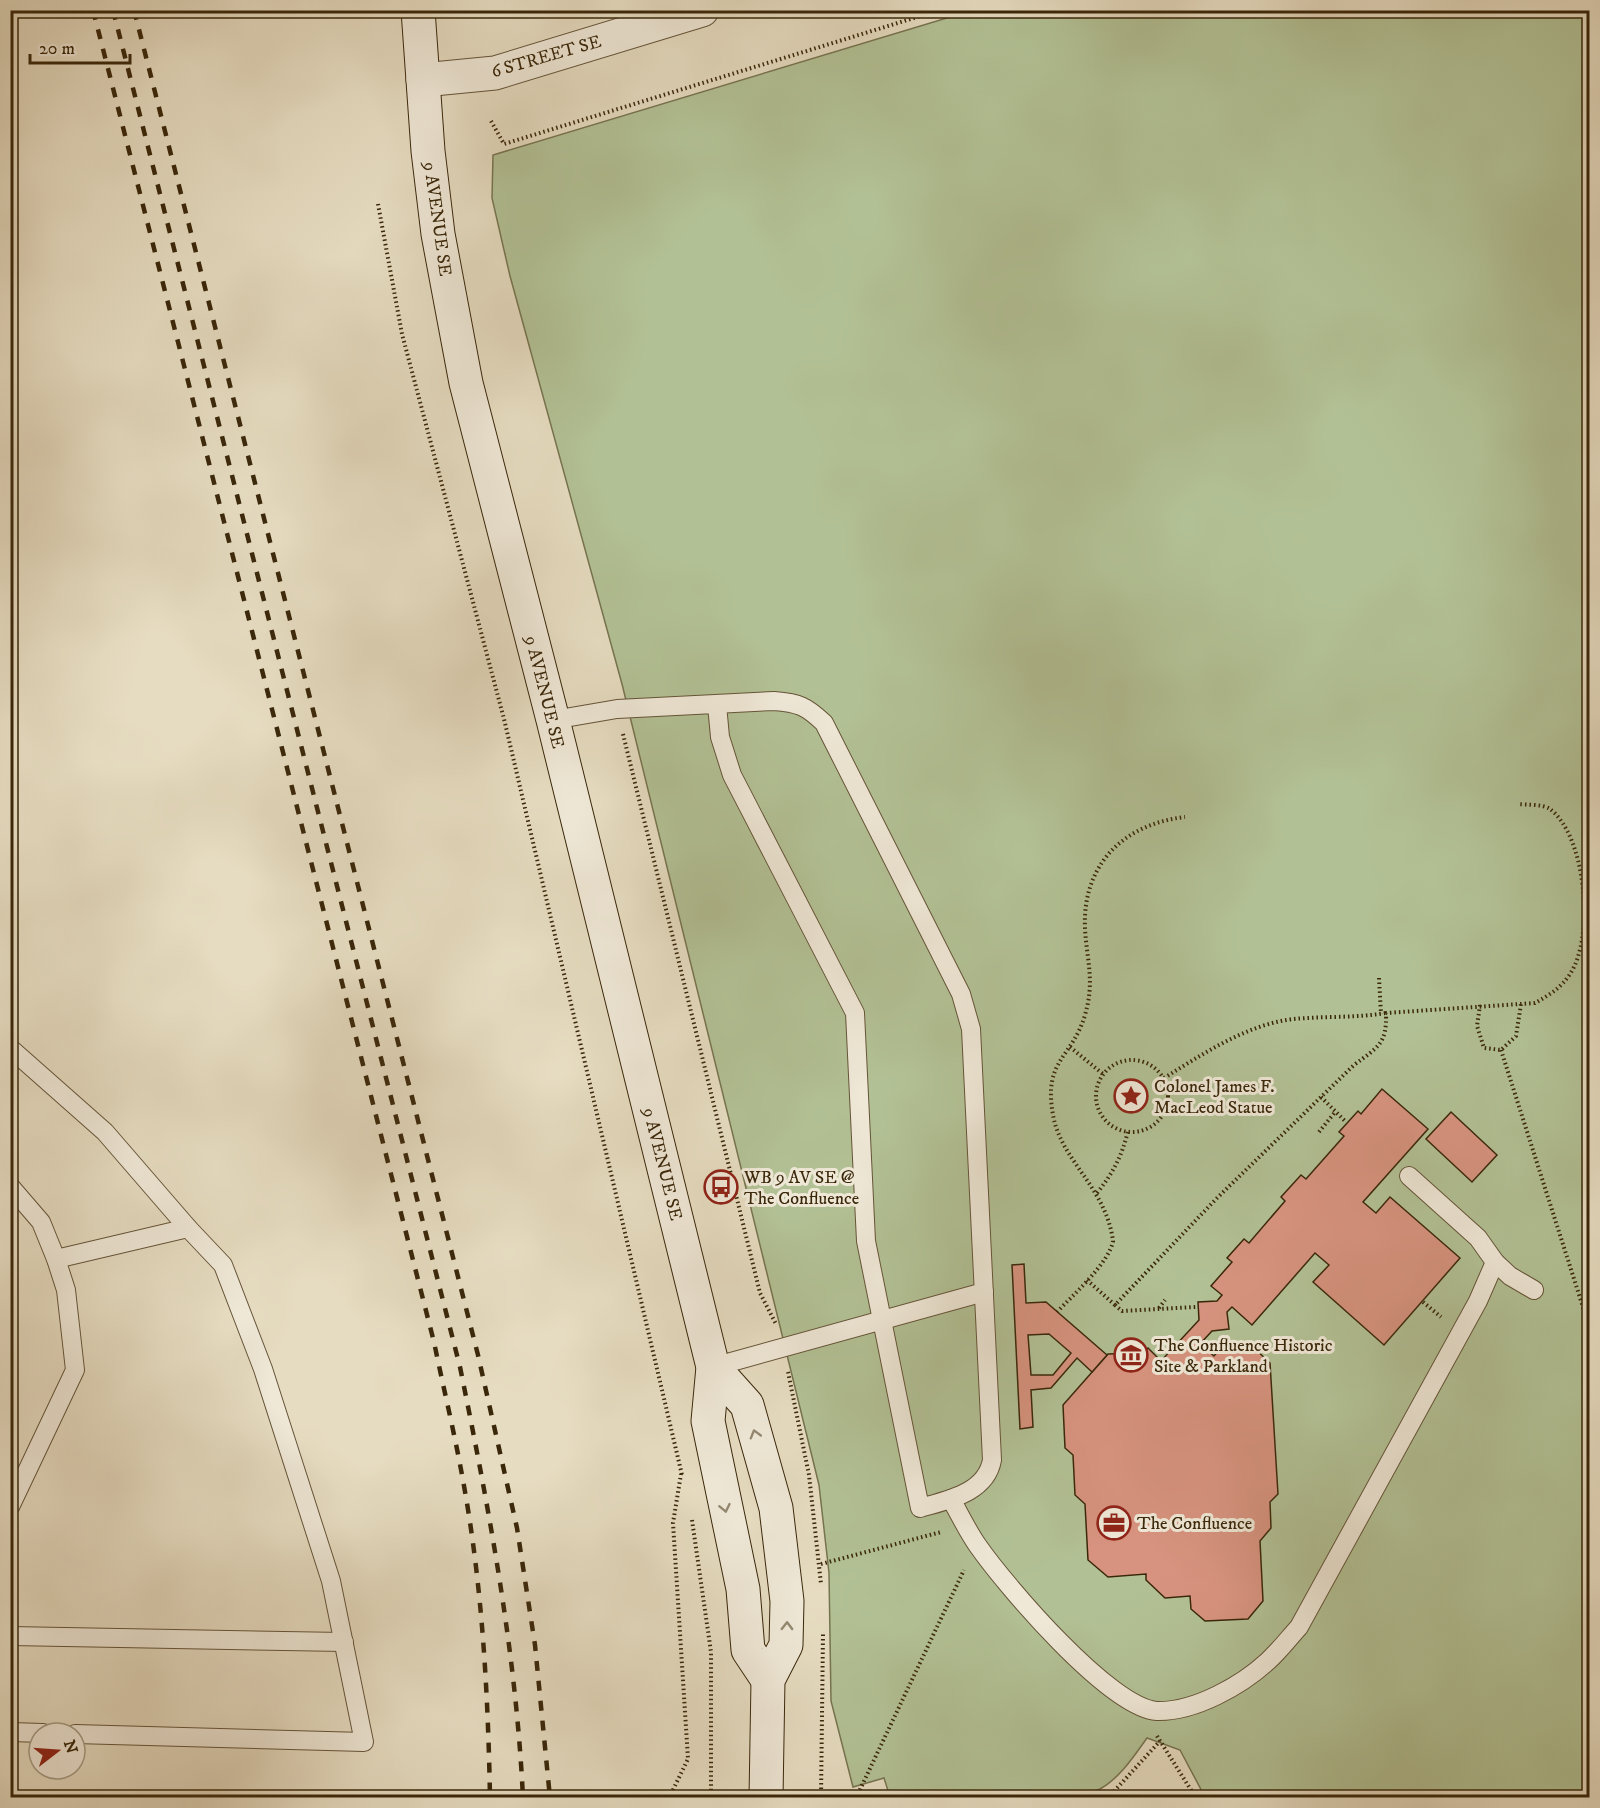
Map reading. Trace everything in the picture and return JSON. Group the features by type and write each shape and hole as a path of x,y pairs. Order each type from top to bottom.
{"main road":[{"name":"9 AVENUE SE","path":"418,10 428,151 438,234 466,383 553,720 713,1368 708,1421 743,1589 748,1650 768,1680"},
{"name":"6 STREET SE","path":"423,80 495,73 702,10"},
{"name":"9 AVENUE SE","path":"713,1368 747,1405 776,1508 787,1601 786,1645 768,1680 766,1797"}],"lane":[{"path":"553,720 617,709 774,701 799,703 824,723 962,994 971,1029 992,1460 988,1476 982,1483 951,1499 920,1508 866,1241 855,1013 732,775 720,737 717,705"},
{"path":"10,1048 105,1132 223,1265 263,1369 331,1581 364,1742 87,1734"},
{"path":"1409,1176 1479,1238 1495,1262 1510,1276 1534,1290"},
{"path":"10,1186 41,1222 56,1259 66,1290 75,1370 10,1507"},
{"path":"56,1259 188,1228"},
{"path":"951,1499 978,1546 1048,1630 1085,1665 1139,1707 1158,1711 1173,1709 1217,1694 1241,1681 1268,1661 1299,1627 1478,1301 1495,1262"},
{"path":"713,1368 984,1292"},
{"path":"10,1636 344,1642"},
{"path":"10,1732 27,1733"}],"path":[{"path":"491,121 504,144 940,10"},
{"path":"378,204 402,334 504,719 685,1488"},
{"path":"617,709 760,1293 774,1317 782,1349 809,1475 822,1589"},
{"path":"1164,1078 1210,1049 1251,1031 1292,1020 1480,1005 1535,1003 1556,990 1572,972 1583,937 1583,891 1576,852 1563,822 1548,807 1518,804"},
{"path":"1058,1312 1087,1280 1111,1248 1113,1241 1107,1215 1097,1193 1058,1134 1053,1116 1052,1077 1055,1067 1070,1047 1085,1016 1092,979 1085,928 1089,884 1112,849 1136,831 1164,820 1185,817"},
{"path":"1115,1305 1216,1199 1321,1097 1384,1041 1384,1013 1379,978"},
{"path":"1480,1005 1477,1026 1484,1048 1501,1050 1516,1036 1521,1004"},
{"path":"1070,1047 1103,1074"},
{"path":"1501,1050 1590,1329"},
{"path":"1134,1060 1151,1066 1164,1078 1168,1100 1165,1111 1149,1127 1128,1131 1106,1120 1099,1110 1097,1092 1103,1074 1122,1061 1134,1060"},
{"path":"1321,1097 1346,1121"},
{"path":"1319,1132 1336,1111"},
{"path":"1097,1193 1112,1174 1122,1155 1128,1131"},
{"path":"1087,1280 1122,1311 1196,1307"},
{"path":"1158,1309 1164,1300"},
{"path":"669,1797 688,1759 673,1523 681,1472"},
{"path":"691,1517 711,1652 711,1797"},
{"path":"856,1797 978,1546"},
{"path":"821,1797 822,1623"},
{"path":"1139,1707 1196,1797"},
{"path":"1108,1797 1160,1741"}],"green space":[{"name":"The Confluence Historic Site & Parkland","path":"970,11 1589,11 1589,1797 1205,1797 1180,1750 1147,1738 1114,1779 1100,1789 1085,1794 1038,1799 912,1798 911,1794 890,1797 884,1778 853,1787 831,1701 829,1573 819,1485 622,684 510,276 492,198 493,155"}],"building":[{"name":"The Confluence Historic Site & Parkland","path":"1382,1089 1428,1129 1363,1202 1376,1213 1390,1197 1460,1258 1384,1345 1313,1282 1329,1265 1315,1253 1252,1325 1232,1307 1227,1312 1229,1329 1212,1331 1200,1344 1214,1356 1219,1350 1252,1346 1270,1363 1278,1494 1270,1502 1271,1528 1260,1541 1263,1601 1248,1619 1205,1621 1191,1609 1190,1596 1165,1598 1146,1580 1146,1574 1108,1577 1088,1560 1085,1504 1075,1495 1073,1455 1065,1448 1063,1405 1108,1354 1142,1353 1148,1348 1161,1361 1199,1320 1198,1302 1217,1301 1222,1295 1211,1286 1232,1262 1227,1258 1244,1239 1249,1243 1285,1201 1281,1197 1301,1175 1306,1179 1344,1136 1339,1132 1358,1111 1361,1114"},
{"path":"1451,1112 1497,1155 1472,1182 1426,1139"},
{"path":"1024,1264 1026,1303 1046,1302 1107,1355 1092,1372 1077,1358 1051,1388 1031,1390 1033,1427 1020,1429 1012,1265","holes":["1049,1334 1071,1353 1053,1375 1031,1375 1028,1335"]}],"railway":[{"path":"93,10 434,1342 459,1458 475,1555 486,1676 490,1798"},
{"path":"113,10 460,1367 491,1527 508,1635 523,1798"},
{"path":"134,10 478,1355 517,1528 535,1645 550,1798"}],"place":[{"name":"Colonel James F. MacLeod Statue","path":"1131,1096"},
{"name":"WB 9 AV SE @ The Confluence","path":"721,1187"},
{"name":"The Confluence Historic Site & Parkland","path":"1131,1355"},
{"name":"The Confluence","path":"1114,1523"}]}
